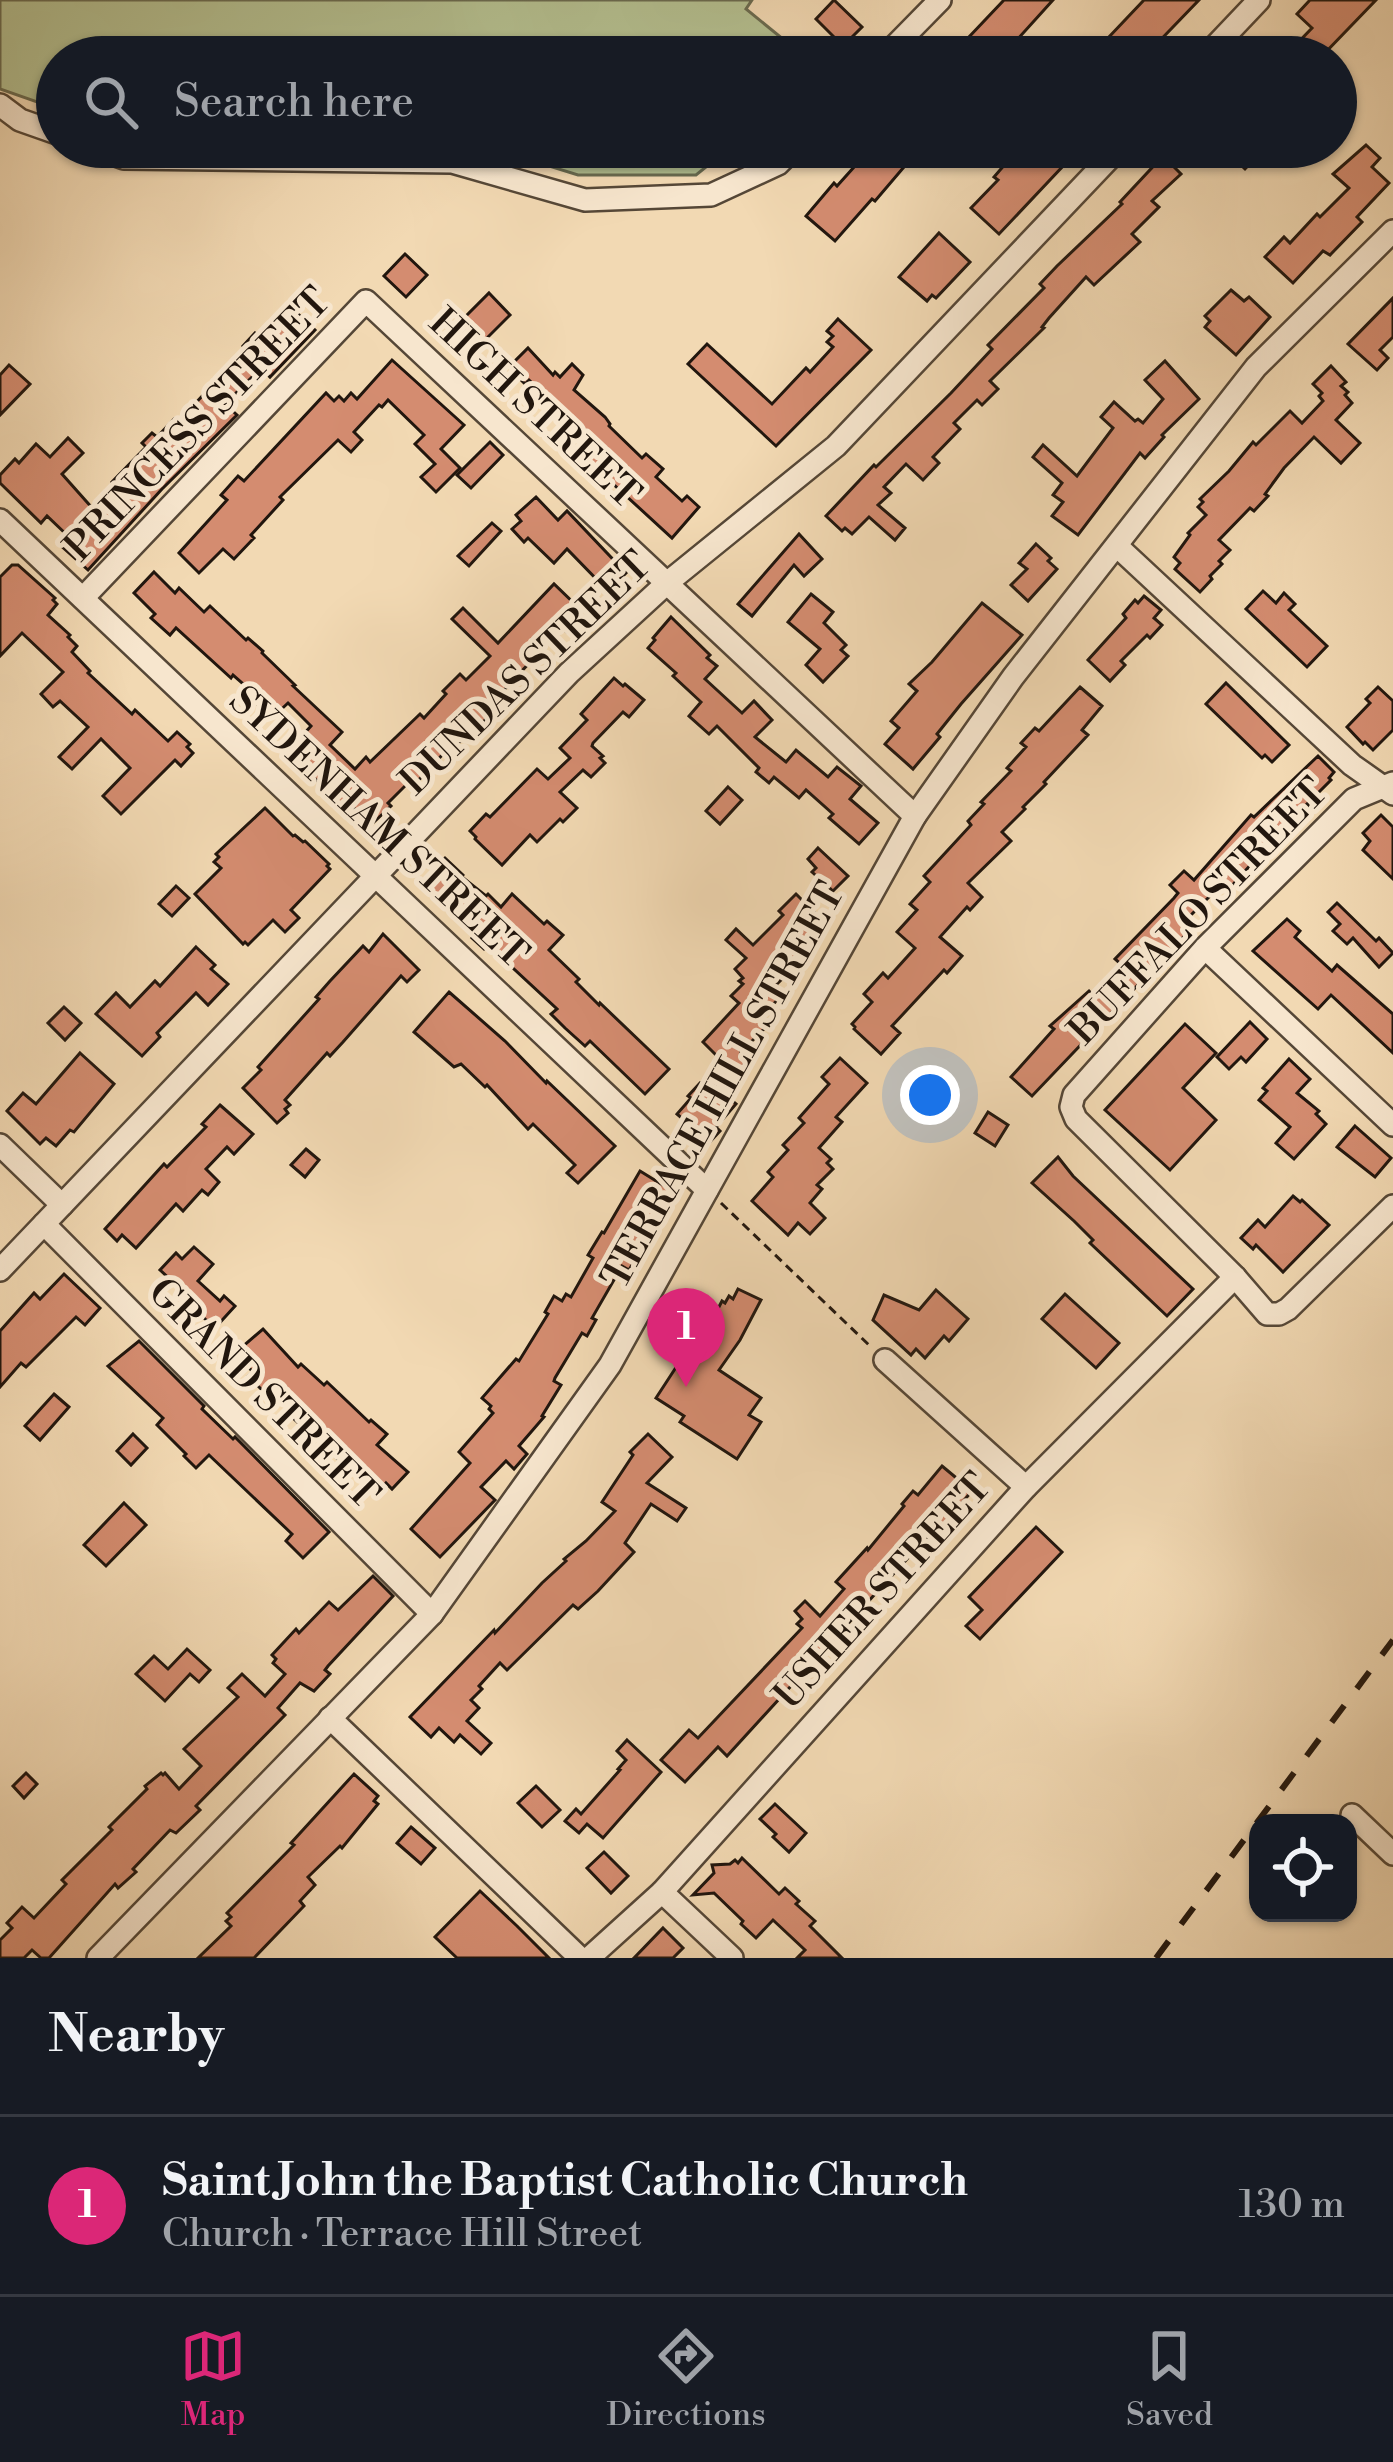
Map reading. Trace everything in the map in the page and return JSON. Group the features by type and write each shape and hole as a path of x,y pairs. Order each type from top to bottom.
{"street":[{"path":"905,36 940,0"},
{"path":"1225,36 1259,0"},
{"path":"0,105 36,126"},
{"path":"473,168 586,200 711,195 769,168"},
{"name":"DUNDAS STREET","path":"0,1270 569,673 667,583 836,446 1100,168"},
{"name":"TERRACE HILL STREET","path":"98,1958 432,1614 610,1365 915,815 1013,677 1256,367 1393,231"},
{"name":"HIGH STREET","path":"366,301 915,815"},
{"name":"PRINCESS STREET","path":"83,598 366,301"},
{"name":"SYDENHAM STREET","path":"1,524 707,1190"},
{"path":"1118,547 1352,765 1390,788"},
{"name":"BUFFALO STREET","path":"1235,1277 1076,1119 1071,1108 1075,1096 1205,948 1354,799 1390,788"},
{"path":"1205,948 1393,1125"},
{"path":"0,1145 62,1204"},
{"path":"1235,1277 1267,1314 1279,1315 1393,1206"},
{"name":"GRAND STREET","path":"44,1224 432,1614"},
{"name":"USHER STREET","path":"589,1958 662,1892 1026,1487 1235,1277"},
{"path":"884,1360 1026,1487"},
{"path":"330,1718 580,1958"},
{"path":"1357,1820 1393,1854"},
{"path":"662,1892 732,1958"}],"path":[{"path":"707,1190 884,1360"}],"green space":[{"path":"0,0 752,0 746,9 779,36 36,36 36,102 0,89"},
{"path":"556,168 705,168 696,175 578,175"}],"building":[{"path":"834,0 862,27 853,36 833,36 816,19"},
{"path":"1004,0 1053,0 1020,36 970,36"},
{"path":"1144,0 1199,0 1164,36 1110,36"},
{"path":"1310,0 1376,0 1341,36 1304,36 1312,28 1297,14"},
{"path":"1366,145 1380,158 1372,167 1389,183 1357,217 1362,222 1330,255 1323,251 1293,283 1265,257 1284,237 1290,243 1349,188 1333,174 1340,168 1357,168 1357,153"},
{"path":"853,168 903,168 835,241 806,216 834,183 837,186"},
{"path":"1002,168 1061,168 999,234 971,208 998,180 994,177"},
{"path":"1152,168 1175,168 1181,174 1152,201 1159,207 1132,234 1140,242 1094,285 1086,277 1044,328 990,381 998,389 982,405 977,400 954,423 960,429 933,457 939,463 923,480 906,464 884,487 891,493 878,505 905,528 895,540 869,517 852,534 845,528 842,531 826,516 951,393 992,349 988,345 1044,288 1040,284"},
{"path":"939,233 970,262 936,298 932,295 927,301 899,277"},
{"path":"405,254 427,275 406,297 384,276"},
{"path":"1231,290 1244,301 1249,297 1270,317 1236,355 1205,327 1210,321 1205,316"},
{"path":"489,293 510,315 478,347 463,332 468,326 462,320"},
{"path":"1393,298 1393,337 1380,350 1388,358 1377,370 1348,344"},
{"path":"295,311 315,330 270,377 261,368 225,404 237,415 88,570 60,545 68,536 47,516 41,523 0,483 0,475 36,444 50,457 68,438 83,453 62,474 102,514 122,491 112,482 146,447 142,443 152,433 157,437 174,419 177,423 246,349 243,346 255,333 267,340"},
{"path":"838,319 871,350 776,446 688,364 707,344 772,404 833,347 827,342 833,336 827,331"},
{"path":"528,348 553,375 560,377 572,364 583,375 574,390 642,458 646,454 663,469 656,477 682,501 687,496 699,507 672,538 588,461 597,451 562,418 566,415 529,380 525,384 514,373 517,370 511,365"},
{"path":"392,360 464,425 441,449 460,468 436,492 421,477 435,464 415,444 424,435 388,400 354,432 362,440 351,452 338,440 280,497 283,500 234,559 223,549 199,573 179,553 227,500 221,495 238,476 244,481 326,393 334,401 339,396 344,401 351,393 357,399"},
{"path":"1165,361 1199,399 1145,458 1140,453 1078,535 1052,516 1063,502 1053,495 1062,483 1033,457 1043,445 1077,476 1113,428 1101,417 1114,402 1143,423 1163,399 1145,380"},
{"path":"9,365 30,384 0,415 0,375"},
{"path":"1331,366 1346,382 1341,386 1352,403 1336,420 1360,443 1341,463 1314,437 1284,468 1268,496 1219,540 1230,550 1200,592 1175,569 1180,563 1174,557 1206,515 1198,507 1203,502 1200,499 1253,442 1256,445 1290,411 1302,423 1323,401 1313,384"},
{"path":"490,442 503,455 471,488 457,475"},
{"path":"536,497 558,520 567,511 626,573 608,591 567,549 554,563 512,529 521,521 516,515"},
{"path":"492,523 501,531 469,566 458,556"},
{"path":"799,534 822,559 804,576 794,565 752,616 738,604"},
{"path":"1036,544 1057,569 1028,601 1011,585 1027,569 1019,563"},
{"path":"18,565 55,598 57,604 48,615 70,635 77,646 72,652 88,673 168,741 177,732 190,744 187,747 193,753 181,766 175,760 121,814 103,796 130,768 101,739 72,769 59,757 88,727 60,701 53,707 41,694 63,672 22,633 0,656 0,577"},
{"path":"154,572 204,612 210,606 263,651 342,732 330,745 355,769 366,757 370,762 420,714 424,718 460,674 466,680 490,656 452,619 463,608 498,643 554,584 581,610 573,618 578,623 568,633 562,628 491,704 496,709 413,786 409,782 374,822 347,800 339,809 326,797 330,793 284,756 311,726 288,703 272,718 253,700 257,696 233,675 231,678 176,628 170,635 151,618 155,614 134,593"},
{"path":"1263,591 1276,603 1284,593 1295,604 1289,610 1327,646 1307,667 1246,609"},
{"path":"811,594 833,612 824,623 846,645 841,650 848,656 823,682 806,665 820,649 788,622"},
{"path":"1144,596 1161,610 1154,618 1162,625 1121,661 1125,665 1110,681 1088,660 1126,618 1123,614 1135,600 1138,603"},
{"path":"982,603 1022,635 961,704 913,769 885,744 899,728 891,721 917,691 909,684"},
{"path":"671,617 717,666 705,679 742,713 754,701 772,720 755,737 786,762 796,750 828,777 837,767 861,786 850,799 878,823 859,844 806,790 799,798 774,777 769,783 717,726 709,734 689,716 701,702 648,648"},
{"path":"614,678 644,700 629,717 623,712 593,743 605,763 591,777 583,770 560,792 577,808 537,842 530,835 502,865 470,831 537,769 548,779 570,758 560,748 587,720 581,714"},
{"path":"1226,683 1289,745 1272,762 1206,704"},
{"path":"1080,687 1102,706 1082,730 1088,735 1002,832 1011,841 968,883 982,897 940,937 962,956 892,1026 900,1033 881,1054 852,1024 872,1002 864,994 883,973 888,978 915,948 897,932 917,910 910,904 930,882 924,876 971,825 968,821 984,804 981,802 1011,771 1007,768 1026,747 1021,743 1035,728 1039,731"},
{"path":"1378,687 1393,701 1393,730 1373,750 1347,727"},
{"path":"1318,756 1334,772 1307,804 1311,808 1285,833 1282,830 1228,890 1222,884 1188,918 1195,925 1032,1096 1011,1077 1054,1029 1050,1026 1089,991 1094,996 1123,966 1115,959 1178,893 1170,885 1184,871 1194,880 1251,815"},
{"path":"728,787 742,800 720,824 706,811"},
{"path":"265,808 330,869 291,910 299,918 285,932 273,920 248,945 195,894 221,868 214,862 219,857 216,854"},
{"path":"1381,815 1393,827 1393,879 1363,850 1370,841 1363,833"},
{"path":"818,848 848,876 833,891 812,872 816,868 808,859"},
{"path":"445,858 501,907 512,894 563,935 549,950 599,1005 669,1069 645,1094 590,1041 585,1046 565,1028 551,1014 557,1009 488,945 484,949 472,938 477,933 421,883"},
{"path":"176,886 189,898 172,916 159,904"},
{"path":"796,894 821,926 801,946 808,953 776,985 784,993 760,1018 768,1025 741,1052 749,1060 735,1074 703,1042 739,1003 731,996 743,984 735,969 746,958 726,940 736,929 753,945"},
{"path":"1337,903 1393,953 1379,967 1353,938 1347,944 1333,931 1340,924 1328,912"},
{"path":"1287,919 1300,931 1295,937 1332,971 1337,965 1393,1014 1393,1053 1331,995 1318,1009 1253,951"},
{"path":"383,934 419,970 407,982 401,976 330,1056 327,1053 285,1100 290,1105 285,1109 288,1113 277,1123 243,1088 330,981 363,946 369,952"},
{"path":"196,947 228,984 208,1005 196,993 142,1056 96,1014 116,993 130,1007 155,981 160,986"},
{"path":"449,992 615,1146 578,1183 567,1173 575,1165 533,1124 528,1129 487,1085 461,1064 454,1067 414,1032"},
{"path":"64,1007 81,1023 65,1040 48,1023"},
{"path":"1250,1022 1267,1039 1246,1062 1241,1057 1229,1069 1217,1057"},
{"path":"1185,1024 1216,1053 1183,1088 1216,1120 1170,1170 1105,1110"},
{"path":"80,1053 114,1084 74,1132 70,1130 56,1146 46,1138 40,1144 7,1111 23,1093 36,1104"},
{"path":"840,1058 867,1083 836,1117 842,1122 819,1148 831,1159 827,1163 833,1169 817,1185 822,1189 810,1203 825,1218 810,1234 798,1223 788,1235 752,1201 773,1177 768,1172 788,1150 783,1145 804,1123 799,1118 829,1084 822,1077"},
{"path":"1289,1059 1310,1079 1297,1093 1319,1111 1316,1114 1326,1124 1294,1159 1276,1143 1290,1127 1259,1100 1267,1091 1263,1088"},
{"path":"700,1083 710,1091 715,1086 736,1104 706,1146 680,1125 684,1120 677,1114"},
{"path":"220,1105 253,1134 234,1154 227,1147 206,1169 219,1182 208,1195 202,1190 183,1211 176,1204 136,1248 122,1235 117,1241 105,1229 164,1164 167,1167 206,1127 202,1124"},
{"path":"988,1112 1008,1125 995,1146 975,1133"},
{"path":"1355,1126 1391,1158 1375,1177 1337,1147"},
{"path":"306,1149 319,1160 305,1177 291,1165"},
{"path":"1058,1157 1193,1289 1167,1316 1032,1183"},
{"path":"640,1171 674,1192 629,1270 622,1266 587,1336 582,1333 555,1378 561,1385 544,1417 519,1446 527,1454 514,1469 506,1461 481,1487 495,1500 440,1557 411,1529 470,1463 459,1452 493,1413 482,1398 519,1361 554,1296 562,1301 566,1294 571,1297 593,1258 588,1255"},
{"path":"1293,1196 1329,1225 1283,1272 1256,1245 1253,1249 1241,1238 1258,1220 1265,1227"},
{"path":"194,1247 213,1264 198,1281 220,1301 224,1296 235,1306 215,1328 160,1270 176,1253 182,1259"},
{"path":"64,1274 100,1308 85,1325 76,1317 0,1387 0,1331 34,1293 40,1299"},
{"path":"738,1289 761,1300 719,1370 761,1398 749,1415 761,1422 737,1459 680,1422 684,1416 656,1398 722,1301 729,1296 733,1299"},
{"path":"936,1290 968,1319 925,1358 916,1349 911,1355 873,1320 884,1295 919,1310"},
{"path":"1065,1294 1119,1343 1096,1368 1042,1319"},
{"path":"263,1329 298,1367 301,1364 324,1385 327,1382 387,1434 377,1445 408,1472 392,1489 386,1483 375,1496 293,1418 296,1414 248,1376 253,1372 235,1353"},
{"path":"139,1341 329,1532 303,1558 286,1541 292,1534 209,1455 196,1468 157,1425 163,1418 108,1366"},
{"path":"54,1394 69,1407 40,1440 25,1426"},
{"path":"133,1434 147,1448 131,1465 117,1451"},
{"path":"648,1434 672,1457 647,1483 686,1508 677,1521 651,1504 625,1543 634,1552 598,1591 578,1609 573,1605 507,1670 500,1663 479,1686 482,1689 471,1700 479,1708 467,1721 491,1743 481,1754 460,1735 454,1742 439,1728 431,1737 410,1717 615,1511 602,1502 633,1455 630,1452"},
{"path":"942,1466 972,1491 949,1518 954,1522 943,1536 937,1530 929,1535 727,1756 718,1747 685,1782 661,1760 689,1730 698,1738 802,1628 795,1611 805,1601 820,1616 844,1589 836,1582 868,1550 913,1491 918,1495"},
{"path":"124,1503 146,1525 106,1566 84,1545"},
{"path":"1036,1527 1062,1552 980,1639 966,1626 982,1610 969,1597"},
{"path":"373,1576 393,1596 328,1666 325,1670 330,1674 314,1691 300,1683 278,1708 285,1715 196,1806 200,1810 176,1833 170,1830 133,1869 136,1872 118,1888 115,1884 49,1958 32,1950 24,1958 0,1958 0,1940 12,1928 7,1923 22,1907 34,1918 145,1786 165,1773 179,1789 201,1766 184,1749 238,1697 228,1688 242,1674 265,1696 285,1674 273,1663 272,1655 329,1602 338,1610"},
{"path":"187,1649 210,1670 199,1682 190,1674 165,1701 136,1674 154,1656 168,1669"},
{"path":"627,1740 661,1772 603,1838 587,1824 579,1833 565,1821 576,1809 581,1814 620,1770 626,1760 617,1751"},
{"path":"26,1773 37,1784 24,1798 13,1786"},
{"path":"354,1774 378,1796 374,1801 378,1804 342,1848 308,1877 315,1885 300,1901 304,1906 254,1958 198,1958 231,1926 227,1913"},
{"path":"536,1786 560,1810 542,1827 518,1803"},
{"path":"775,1804 806,1833 789,1852 760,1819"},
{"path":"411,1827 435,1848 421,1864 397,1843"},
{"path":"604,1852 628,1876 611,1893 587,1868"},
{"path":"742,1858 779,1894 785,1888 799,1901 796,1904 815,1921 810,1926 842,1958 797,1958 805,1950 773,1920 756,1938 714,1893 693,1895 714,1873 712,1865 738,1863"},
{"path":"480,1891 549,1958 457,1958 435,1937"},
{"path":"663,1928 683,1948 673,1958 634,1958"}],"railway":[{"path":"1156,1958 1393,1640"}],"place":[{"name":"Saint John the Baptist Catholic Church","path":"686,1387"}]}
